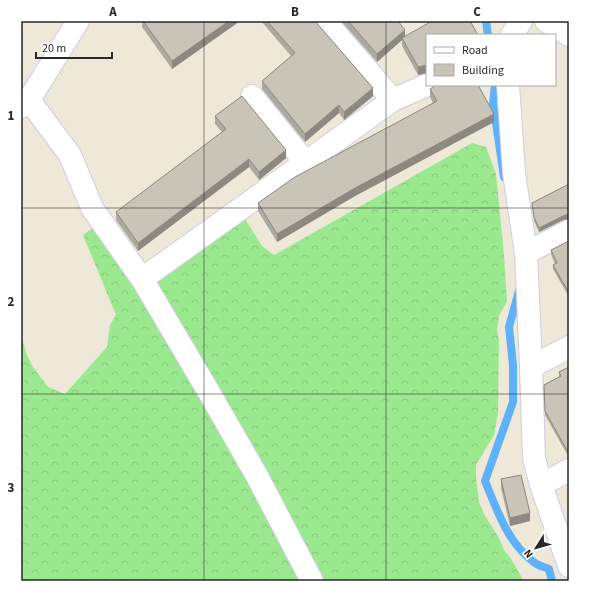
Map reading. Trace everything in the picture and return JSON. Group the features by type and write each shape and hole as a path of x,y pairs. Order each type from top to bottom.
{"street":[{"path":"78,21 25,104 70,155 92,208 142,279 257,476 312,581"},
{"path":"325,21 393,100"},
{"path":"513,34 521,21"},
{"path":"546,21 569,35"},
{"path":"142,279 393,100 426,85"},
{"path":"508,86 514,172 526,253 534,458 541,485 569,566"},
{"path":"252,96 305,162"},
{"path":"526,253 569,232"},
{"path":"531,367 569,347"},
{"path":"541,485 569,470"}],"green space":[{"path":"472,143 486,147 496,174 507,301 499,316 497,329 499,341 498,412 494,435 476,465 476,477 479,502 484,514 499,538 504,550 510,557 524,581 21,581 21,334 27,355 33,367 48,387 65,394 107,347 110,325 116,315 83,235 93,228 134,279 184,261 245,219 262,246 274,255"}],"building":[{"path":"143,21 229,21 172,61"},
{"path":"267,21 315,21 373,88 344,112 339,105 305,134 262,81 295,53"},
{"path":"348,21 398,21 405,30 377,54"},
{"path":"432,21 470,21 477,34 426,34 426,65 418,67 402,38"},
{"path":"434,86 479,86 494,114 355,188 277,234 258,203 295,177 437,101 430,89"},
{"path":"242,96 286,150 259,172 249,159 138,243 116,212 226,129 215,116"},
{"path":"569,184 569,214 539,228 534,217 532,203"},
{"path":"569,241 569,293 553,265 557,263 551,250"},
{"path":"569,367 568,452 545,411 544,385 561,376 559,372"},
{"path":"521,475 530,513 510,518 501,479"}],"waterway":[{"path":"486,21 488,34"},
{"path":"495,86 493,103 504,177"},
{"path":"520,287 509,327 513,365 513,402 485,481 499,515 510,536 526,555 537,564 549,569 552,581"}]}
